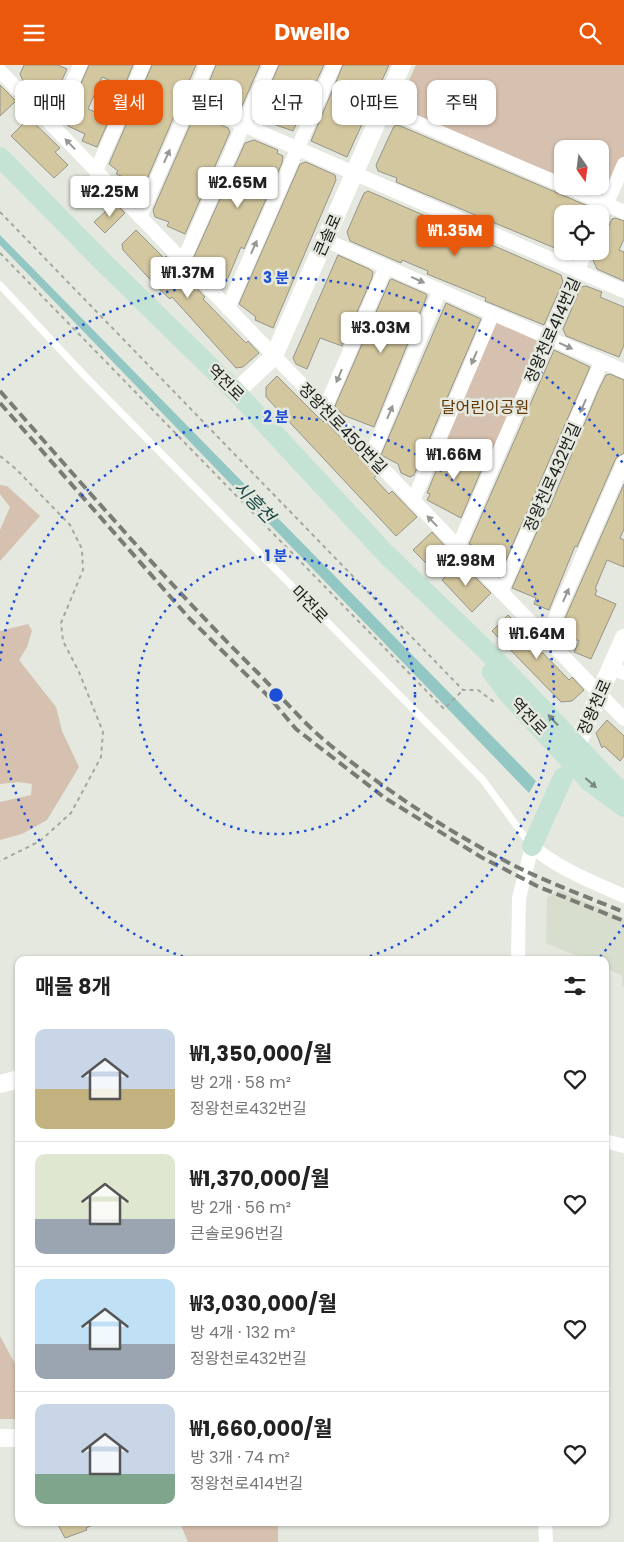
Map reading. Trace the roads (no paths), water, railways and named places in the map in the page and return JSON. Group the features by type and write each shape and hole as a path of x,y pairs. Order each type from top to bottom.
{"main road":[{"name":"역전로","path":"0,157 100,259 236,392 385,553 447,613 510,696 570,761 590,782 624,807"},
{"name":"역전로","path":"570,761 624,791"},
{"path":"532,846 570,761"}],"street":[{"path":"4,75 14,65"},
{"path":"53,126 80,65"},
{"path":"96,171 143,65"},
{"path":"201,80 207,65"},
{"path":"183,261 270,65"},
{"path":"228,308 334,65"},
{"name":"큰솔로","path":"395,80 402,65"},
{"name":"정왕천로450번길","path":"4,75 624,719"},
{"path":"417,123 554,182"},
{"path":"140,217 181,125"},
{"path":"243,125 624,291"},
{"name":"큰솔로","path":"236,392 274,356 375,125"},
{"path":"607,204 624,164"},
{"path":"586,195 624,212"},
{"path":"325,240 624,371"},
{"name":"정왕천로414번길","path":"458,547 582,260"},
{"path":"324,409 386,267"},
{"path":"371,457 440,290"},
{"path":"413,501 493,313"},
{"name":"정왕천로432번길","path":"501,592 602,361"},
{"path":"546,639 624,462"},
{"name":"정왕천로","path":"570,761 599,695 618,670 624,638"},
{"path":"518,956 519,898 532,846 542,855 573,872 624,896"},
{"path":"0,1084 15,1080"},
{"path":"609,1142 624,1146"},
{"path":"0,1437 15,1438"},
{"path":"545,1526 546,1542"}],"lane":[{"name":"마전로","path":"0,285 84,375 483,780 532,846"}],"water":[{"name":"시흥천","path":"0,235 536,781 529,793 0,245"}],"railway":[{"path":"0,391 126,534 320,737 351,762 418,810 465,839 527,872 624,912"},
{"path":"0,403 190,619 269,697 296,729 385,798 481,857 539,887 624,921"}],"park label":[{"name":"달어린이공원","path":"485,407"}]}
